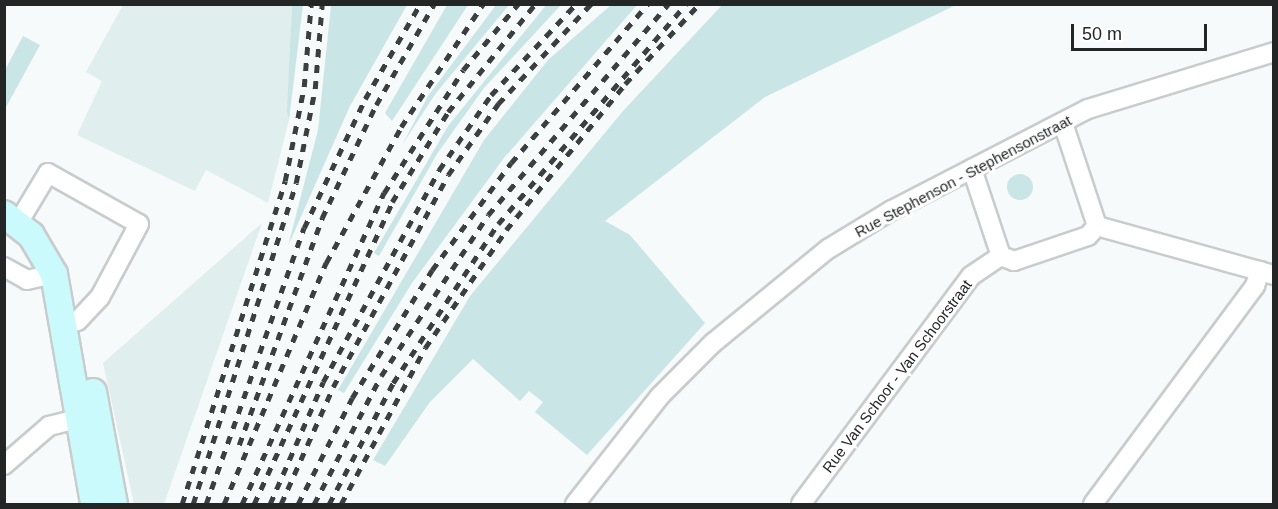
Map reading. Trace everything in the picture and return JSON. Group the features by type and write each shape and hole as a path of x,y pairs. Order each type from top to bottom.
{"main road":[{"path":"11,218 46,254 78,321 114,504"},
{"path":"54,274 81,418 94,504"},
{"path":"81,418 102,435"}],"street":[{"name":"Rue Stephenson - Stephensonstraat","path":"574,504 660,396 776,290 855,232 1063,123 1142,90 1274,52"},
{"path":"1063,123 1097,226"},
{"path":"972,169 1000,256 1014,261 1088,236 1097,226"},
{"path":"11,218 48,174 139,224 100,297 78,321"},
{"path":"1093,504 1267,273 1097,226"},
{"name":"Rue Van Schoor - Van Schoorstraat","path":"801,504 971,276 1000,256"},
{"path":"4,267 27,280 54,274"},
{"path":"4,465 49,426 81,418"}],"shaded area":[{"path":"547,4 561,5 484,88 437,154 379,256 374,253 448,126"},
{"path":"723,4 956,5 765,97 605,221 630,235 705,323 587,455 535,412 543,402 529,391 520,401 473,359 430,402 385,466 373,460 470,296 623,111"},
{"path":"123,5 292,5 289,120 268,203 206,170 195,191 77,135 102,81 86,72"},
{"path":"292,5 303,5 289,120 287,111"},
{"path":"331,5 407,5 350,106 288,246 318,130"},
{"path":"447,5 468,5 392,121 385,113"},
{"path":"496,5 509,5 436,93 402,145 428,96"},
{"path":"611,5 637,5 504,158 412,283 344,393 338,390 484,140 548,60"},
{"path":"23,36 40,45 5,109 5,70"},
{"path":"1020,174 1030,177 1033,187 1030,197 1020,200 1010,197 1007,187 1010,177"},
{"path":"262,223 164,504 134,504 103,363"}],"railway":[{"path":"182,504 285,181 304,87 311,4"},
{"path":"193,504 296,183 315,89 322,4"},
{"path":"206,504 304,228 365,99 420,4"},
{"path":"239,445 322,218 376,105 434,4"},
{"path":"224,504 326,263 401,127 483,4"},
{"path":"242,504 384,193 463,70 518,4"},
{"path":"254,504 392,202 448,112 535,4"},
{"path":"270,504 323,382 439,170 491,95 576,4"},
{"path":"281,504 333,387 448,175 498,104 591,4"},
{"path":"298,504 352,398 432,270 511,163 648,4"},
{"path":"314,504 381,376 488,215 668,4"},
{"path":"329,504 393,383 498,224 686,4"},
{"path":"341,504 425,348 506,230 625,84 699,4"}]}
